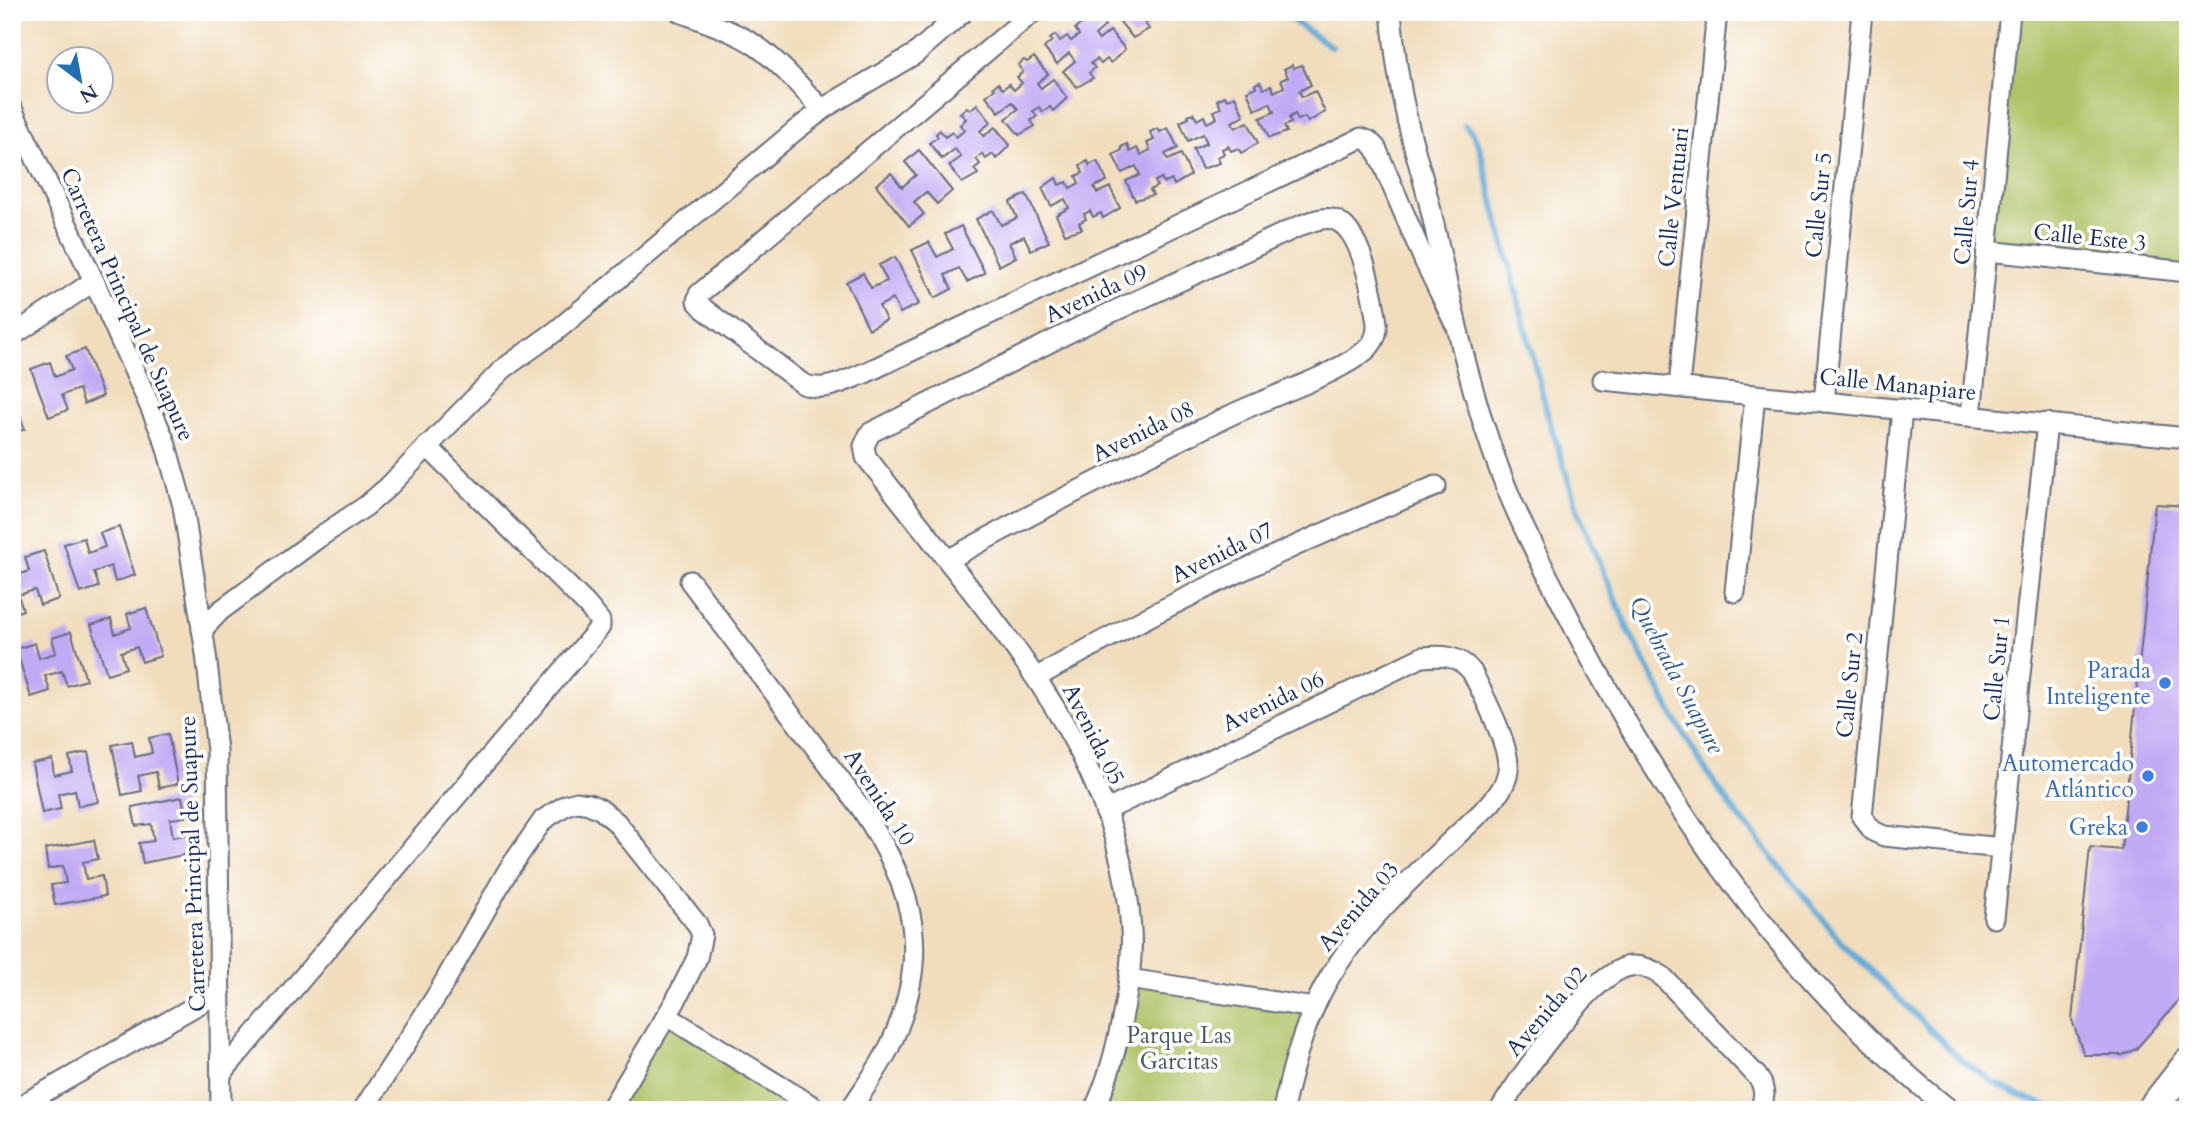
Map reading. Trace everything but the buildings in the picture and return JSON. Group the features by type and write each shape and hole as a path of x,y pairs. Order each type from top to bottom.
{"main road":[{"path":"2151,1110 2188,1063"}],"street":[{"path":"680,12 721,20 773,60 822,109"},
{"path":"202,630 220,611 366,506 503,369 556,331 822,109 915,54 963,12"},
{"path":"1033,12 699,294 697,300 704,309 803,384 814,389 832,385 877,367 1361,138 1376,148 1455,324"},
{"path":"1391,12 1403,101 1424,181 1455,324 1490,444 1511,500 1586,650 1666,791 1727,876 1802,968 1854,1026 1951,1110"},
{"name":"Calle Ventuari","path":"1679,387 1717,12"},
{"name":"Calle Sur 5","path":"1824,402 1862,12"},
{"name":"Calle Sur 4","path":"1971,416 2010,12"},
{"name":"Carretera Principal de Suapure","path":"12,109 149,404 175,474 183,506 217,751 221,1110"},
{"name":"Avenida 09","path":"870,433 1086,324 1320,218 1331,219 1346,227 1360,254 1378,332 1374,341 1362,353"},
{"name":"Calle Este 3","path":"1987,251 2188,272"},
{"path":"12,336 94,281"},
{"name":"Avenida 08","path":"948,560 1106,476 1245,408 1326,373 1362,353"},
{"name":"Calle Manapiare","path":"1604,380 2188,438"},
{"path":"1735,592 1755,395"},
{"name":"Calle Sur 2","path":"1902,409 1862,817 1873,831 1884,835 2002,848"},
{"name":"Calle Sur 1","path":"1994,918 2047,423"},
{"name":"Avenida 05","path":"870,433 864,446 866,457 1037,677 1078,749 1105,811 1121,860 1131,930 1129,979 1110,1070 1094,1110"},
{"path":"221,1074 600,627 600,621 587,605 428,446"},
{"name":"Avenida 07","path":"1037,677 1199,590 1341,524 1436,486"},
{"name":"Avenida 10","path":"690,581 861,808 880,836 902,882 914,929 911,981 886,1053 850,1110"},
{"name":"Avenida 06","path":"1105,811 1422,657 1448,656 1466,664 1484,697 1508,760"},
{"name":"Avenida 03","path":"1283,1110 1314,1008 1331,976 1384,907 1502,789 1508,760"},
{"path":"363,1110 437,995 531,836 543,820 566,805 589,804 616,822 697,924 702,935 701,946 667,1016 610,1110"},
{"name":"Avenida 02","path":"1500,1110 1537,1054 1602,982 1618,970 1630,966 1644,967 1662,976 1757,1076 1764,1094 1761,1110"},
{"path":"1129,979 1314,1008"},
{"path":"13,1110 220,992"},
{"path":"667,1016 819,1110"}],"green space":[{"path":"2010,12 2188,12 2188,272 1987,251"},
{"name":"Parque Las Garcitas","path":"1129,979 1314,1008 1283,1110 1094,1110"},
{"path":"667,1016 819,1110 610,1110"}],"waterway":[{"name":"Quebrada Suapure","path":"1280,12 1332,47"},
{"name":"Quebrada Suapure","path":"1465,125 1479,146 1547,413 1578,511 1629,632 1677,723 1735,812 1840,940 1961,1060 1996,1084 2059,1110"}],"place":[{"name":"Parada Inteligente","path":"2165,683"},
{"name":"Automercado Atlántico","path":"2148,776"},
{"name":"Greka","path":"2142,827"}]}
